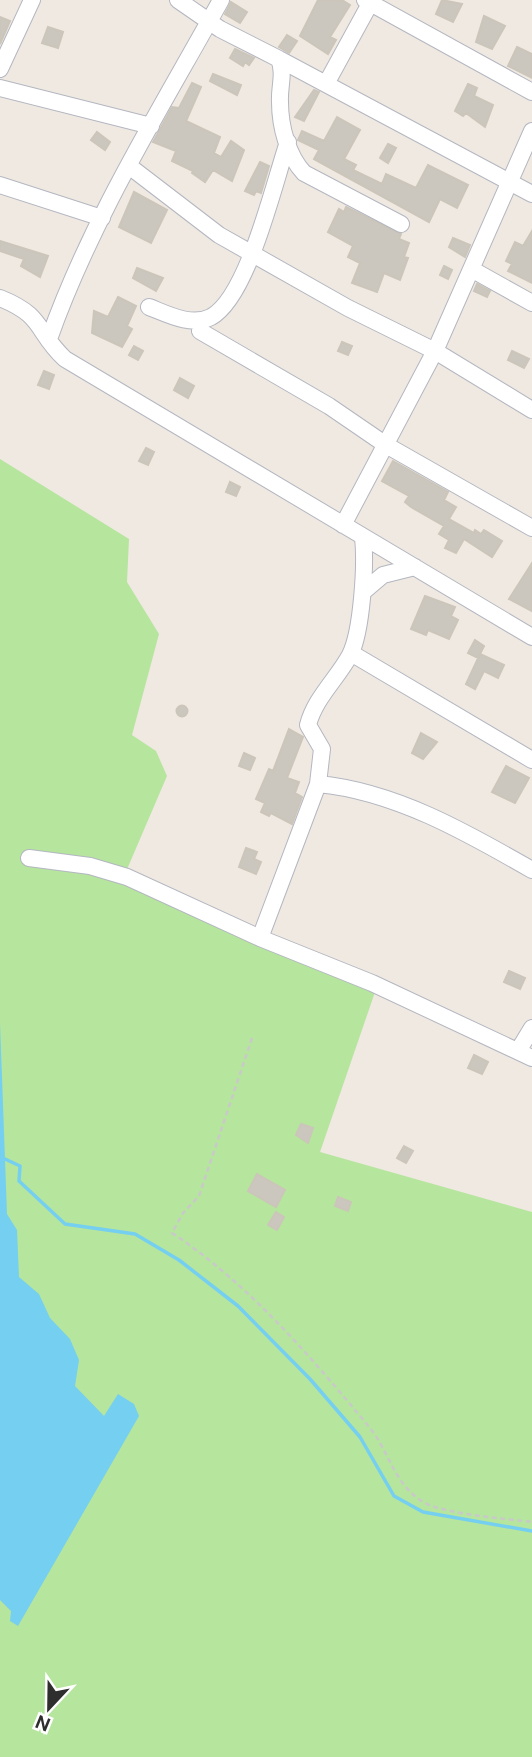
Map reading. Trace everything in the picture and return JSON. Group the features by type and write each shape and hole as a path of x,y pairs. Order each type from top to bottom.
{"street":[{"path":"0,69 32,0"},
{"path":"178,0 220,29 532,194"},
{"path":"49,339 102,218 221,0"},
{"path":"326,84 369,1 532,92"},
{"path":"279,59 283,68 279,102 294,162 304,173 401,224"},
{"path":"0,88 151,126"},
{"path":"343,525 435,351 532,131"},
{"path":"149,307 181,320 210,318 232,298 252,253 288,142"},
{"path":"129,166 191,215 252,253 348,308 435,351 532,410"},
{"path":"0,185 102,218"},
{"path":"473,270 532,303"},
{"path":"0,298 31,314 65,359 532,637"},
{"path":"200,331 329,406 386,445 532,528"},
{"path":"260,938 318,784 322,749 309,725 311,717 351,653 365,575 363,537"},
{"path":"363,592 383,575 415,567"},
{"path":"351,653 532,760"},
{"path":"318,784 354,787 383,795 532,870"},
{"path":"29,858 89,866 127,877 260,938 372,983 525,1054 532,1028"}],"path":[{"path":"252,1038 199,1196 183,1213 172,1233 215,1261 319,1366 372,1431 407,1490 428,1504 532,1522"}],"green space":[{"path":"0,459 129,539 127,582 159,634 132,735 156,751 167,776 122,881 375,992 320,1152 532,1212 532,1757 0,1757"}],"water":[{"path":"0,1023 7,1214 17,1230 19,1277 39,1294 50,1318 70,1339 79,1360 75,1386 104,1416 118,1394 134,1404 139,1416 18,1626 10,1621 11,1611 0,1600"}],"building":[{"path":"318,0 342,0 350,5 330,37 336,40 328,54 300,36"},
{"path":"442,0 462,4 453,22 436,14"},
{"path":"231,2 247,12 240,23 225,14"},
{"path":"484,16 505,26 492,49 476,42"},
{"path":"0,17 10,21 0,44"},
{"path":"48,27 63,32 58,48 42,43"},
{"path":"287,35 297,41 289,53 279,47"},
{"path":"517,47 532,54 532,78 508,66"},
{"path":"235,49 254,58 249,65 245,62 243,66 230,58"},
{"path":"213,74 241,85 237,95 210,81"},
{"path":"192,83 201,87 186,121 220,137 214,153 221,157 231,141 244,150 232,181 213,170 205,182 192,173 193,171 172,161 176,151 153,142 172,107 179,108"},
{"path":"468,84 477,88 474,96 493,105 485,127 466,113 463,116 455,111"},
{"path":"314,90 319,92 304,121 295,117"},
{"path":"337,117 360,130 344,159 356,165 353,170 382,184 386,174 416,188 428,165 468,185 457,208 440,199 429,222 314,159 319,150 298,140 302,131 324,141"},
{"path":"97,132 110,142 105,150 91,140"},
{"path":"388,144 396,148 388,163 380,158"},
{"path":"260,162 269,166 261,193 256,191 254,195 245,191"},
{"path":"134,192 167,210 151,243 119,227"},
{"path":"346,207 401,234 399,239 409,243 404,257 408,258 400,280 384,273 377,292 352,283 360,263 348,257 353,246 328,232 339,209 344,212"},
{"path":"532,231 532,283 508,271 512,264 506,261 515,242 523,246"},
{"path":"453,238 470,245 465,257 449,247"},
{"path":"0,241 48,256 40,277 21,266 24,259 0,251"},
{"path":"444,266 452,270 448,279 440,275"},
{"path":"137,268 163,278 156,291 133,278"},
{"path":"477,284 490,291 487,297 474,291"},
{"path":"118,297 136,306 127,326 132,329 122,347 92,333 94,311 108,317"},
{"path":"342,342 352,346 348,355 338,351"},
{"path":"134,346 143,351 138,360 129,355"},
{"path":"512,351 529,359 524,368 508,360"},
{"path":"44,371 54,375 49,389 38,385"},
{"path":"180,378 194,386 188,398 174,390"},
{"path":"146,448 154,452 148,465 139,461"},
{"path":"393,461 448,492 444,500 456,507 449,519 474,533 475,530 481,534 484,530 502,541 492,557 464,539 456,553 445,548 449,540 439,534 444,526 411,507 405,502 409,496 382,481"},
{"path":"230,482 240,487 236,496 226,492"},
{"path":"532,563 532,611 509,599"},
{"path":"425,596 455,607 451,616 458,620 449,639 428,630 426,635 411,629"},
{"path":"475,640 484,646 478,658 468,653"},
{"path":"480,654 504,665 498,678 484,671 475,689 466,684"},
{"path":"182,705 188,711 182,717 176,711"},
{"path":"289,729 303,737 287,778 299,782 295,793 302,797 292,824 271,813 269,816 261,812 265,803 256,799 269,769 273,771"},
{"path":"421,733 437,742 423,759 412,753"},
{"path":"244,753 255,758 250,770 239,766"},
{"path":"506,766 529,778 515,803 492,792"},
{"path":"246,848 257,852 254,859 261,862 256,874 239,867"},
{"path":"509,971 525,978 520,989 504,982"},
{"path":"474,1055 488,1062 482,1074 468,1068"},
{"path":"301,1124 313,1128 308,1143 296,1135"},
{"path":"404,1146 413,1151 406,1163 397,1158"},
{"path":"257,1174 285,1190 276,1207 248,1191"},
{"path":"338,1197 351,1202 348,1211 335,1206"},
{"path":"276,1212 284,1217 277,1230 268,1225"}],"waterway":[{"path":"5,1159 20,1166 19,1181 65,1224 135,1234 179,1260 238,1306 310,1379 360,1437 394,1496 423,1512 532,1531"}]}
